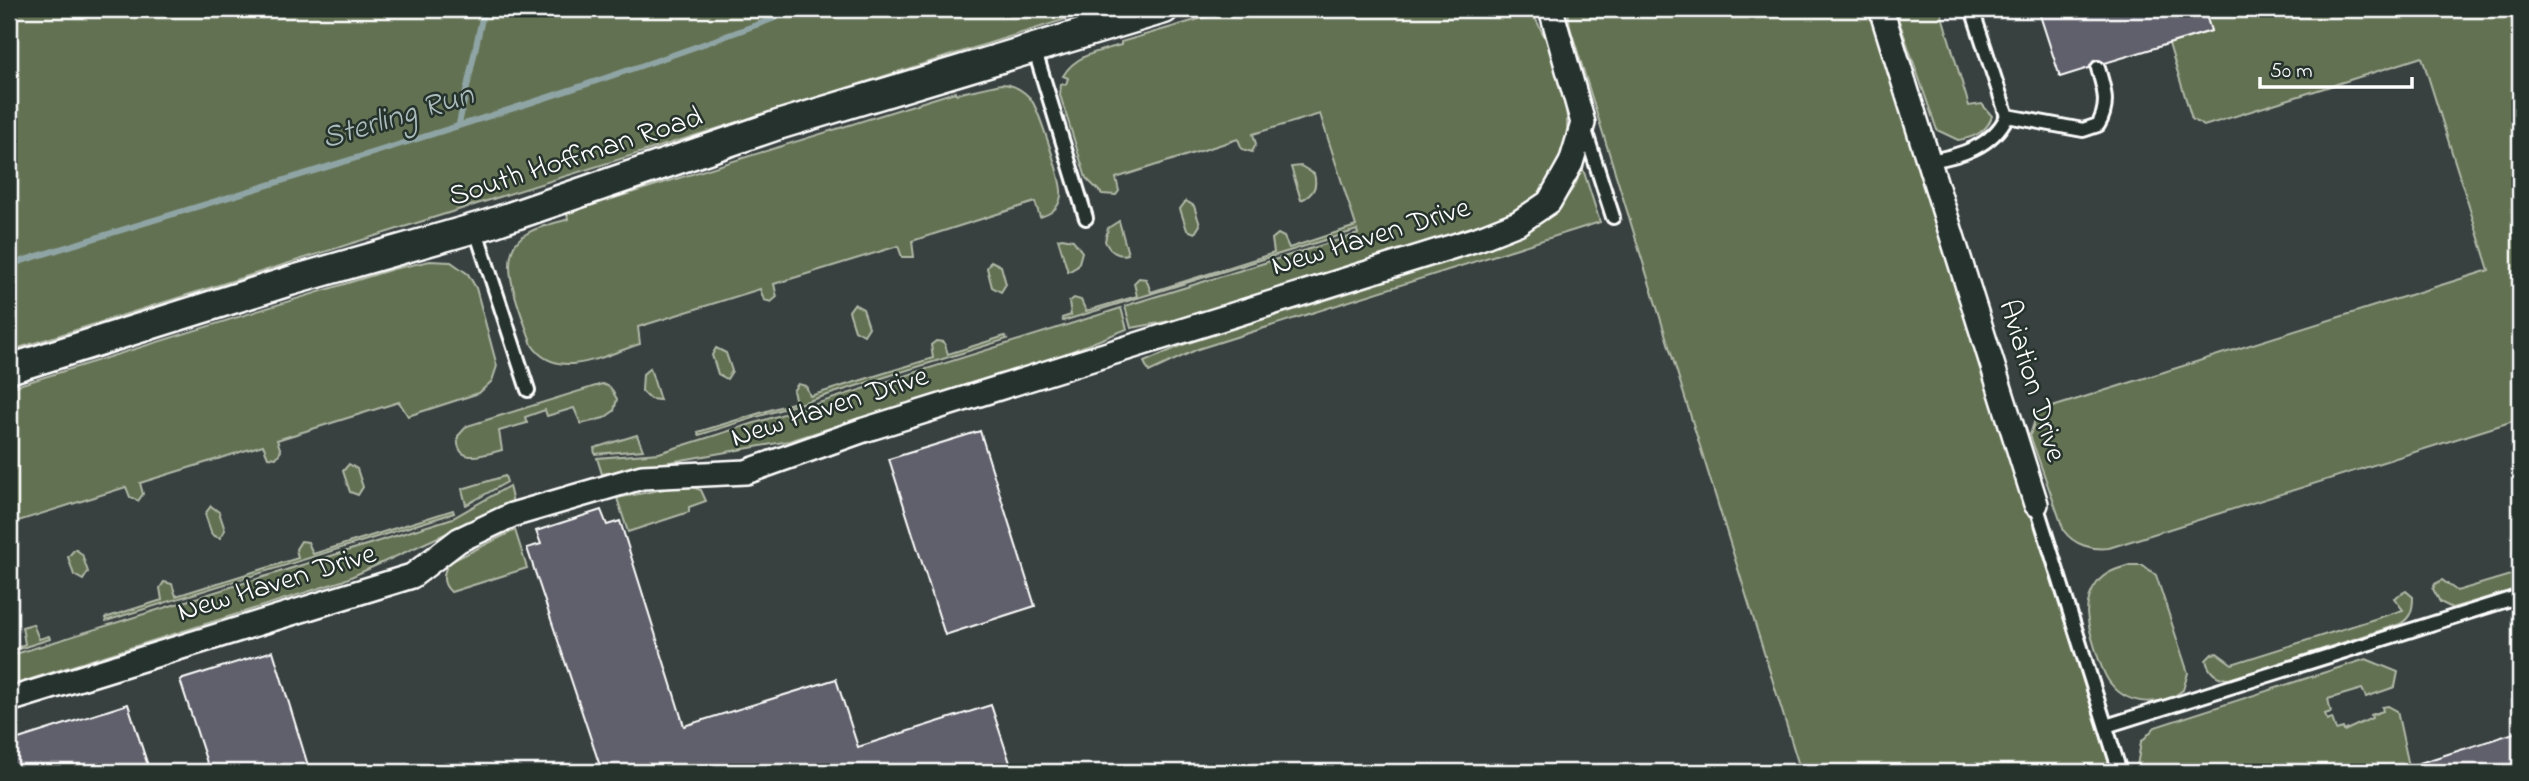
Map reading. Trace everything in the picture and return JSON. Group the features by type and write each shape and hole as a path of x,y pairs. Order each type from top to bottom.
{"street":[{"name":"South Hoffman Road","path":"9,369 290,281 475,228 778,125 1164,9"},
{"path":"1551,9 1583,123"},
{"name":"Aviation Drive","path":"1881,9 2036,504"},
{"name":"New Haven Drive","path":"9,700 412,576 459,540 512,515 642,477 746,472 864,430 1502,230 1518,223 1549,202 1571,163 1583,123"}],"lane":[{"path":"1929,161 1952,158 1983,145 2001,128 2007,116 1972,9"},
{"path":"1034,48 1086,218"},
{"path":"2007,116 2083,130 2098,125 2106,112 2106,94 2098,68"},
{"path":"1583,123 1613,217"},
{"path":"475,228 528,390"},
{"name":"Aviation Drive","path":"2036,504 2120,772"},
{"path":"2106,726 2520,596"}],"shaded area":[{"path":"9,9 2520,9 2520,772 9,772"}],"green space":[{"path":"9,9 1098,9 9,351"},
{"path":"1233,9 1530,9 1557,67 1565,97 1567,127 1563,155 1551,181 1529,202 1497,219 1176,320 1131,328 1125,306 1358,234 1357,230 1063,321 1062,318 1071,315 1069,302 1074,298 1081,300 1086,311 1137,296 1134,283 1139,278 1146,279 1151,292 1274,253 1272,239 1278,234 1284,237 1289,248 1356,226 1320,114 1253,134 1256,144 1252,152 1242,149 1238,139 1116,178 1119,191 1116,195 1102,194 1086,178 1060,95 1061,84 1066,84 1068,78 1063,76 1068,69 1081,59 1121,45 1121,42"},
{"path":"1568,9 1872,9 2112,772 1801,772 1570,27"},
{"path":"1895,9 1940,9 1969,106 1982,104 1992,116 1987,126 1979,133 1958,140 1937,130"},
{"path":"2204,9 2520,9 2520,419 2109,548 2090,547 2073,540 2064,531 2030,435 2037,414 2489,270 2422,57 2204,126 2192,119 2169,44 2211,31"},
{"path":"1001,84 1017,88 1030,98 1044,129 1061,188 1057,206 1048,214 1040,217 1035,202 912,241 914,257 902,257 898,246 774,284 777,297 771,302 764,300 760,289 638,327 640,344 598,359 568,364 555,362 542,356 532,345 512,286 510,270 516,243 531,231 568,219 567,213 955,92 956,94"},
{"path":"1301,166 1314,174 1315,187 1309,196 1301,200 1291,167"},
{"path":"1582,166 1600,222 1198,349 1149,372 1144,362 1185,344 1476,253 1504,241 1532,227 1556,209 1575,185"},
{"path":"1186,201 1194,206 1200,225 1195,233 1187,230 1180,209"},
{"path":"1119,221 1128,254 1114,252 1105,241 1108,228"},
{"path":"1058,239 1073,240 1082,252 1078,266 1068,272"},
{"path":"430,261 451,262 468,274 476,288 497,366 492,381 479,393 408,416 399,402 277,440 281,451 276,458 268,457 263,445 140,483 143,494 138,501 130,497 126,487 9,524 9,388 393,269"},
{"path":"991,261 1001,266 1006,284 1001,292 992,287 987,268"},
{"path":"854,304 863,309 869,327 864,335 855,330 849,311"},
{"path":"1121,308 1127,329 1057,357 789,441 602,474 597,458 659,453"},
{"path":"1005,336 1007,339 699,435 698,432 796,402 793,391 798,384 806,386 810,396 933,358 931,345 936,341 944,342 948,354"},
{"path":"716,348 726,353 732,371 727,379 718,374 712,355"},
{"path":"650,368 660,400 650,399 642,391 643,374"},
{"path":"602,384 610,387 617,399 614,411 604,418 581,424 574,408 547,416 545,410 525,417 527,423 499,431 502,450 472,456 461,452 458,436 467,426"},
{"path":"637,435 643,450 595,454 594,448"},
{"path":"349,464 357,469 363,487 358,495 350,492 343,471"},
{"path":"505,476 507,482 466,505 462,489"},
{"path":"686,485 701,490 706,501 689,507 689,512 628,532 617,498"},
{"path":"509,486 513,503 342,581 9,686 9,656 453,518"},
{"path":"211,506 219,512 225,530 220,538 212,535 205,514"},
{"path":"453,510 454,513 106,621 105,618 162,600 160,588 164,582 172,584 176,596 298,558 296,549 301,541 308,542 313,554"},
{"path":"515,530 527,568 451,592 448,589 444,578 448,563"},
{"path":"75,549 82,554 88,572 83,580 74,575 68,557"},
{"path":"2130,565 2143,565 2156,575 2188,673 2183,690 2166,699 2146,702 2127,697 2118,691 2107,678 2092,639 2087,613 2093,590 2100,579"},
{"path":"2520,572 2520,588 2452,608 2440,602 2433,589 2435,584 2442,580 2457,591"},
{"path":"2406,591 2413,597 2413,605 2409,616 2400,624 2230,679 2215,674 2207,665 2206,660 2212,654 2217,653 2232,664 2403,610 2394,598"},
{"path":"33,624 39,639 49,636 50,639 9,652 25,644 22,627"},
{"path":"2366,659 2398,672 2395,687 2366,697 2362,689 2328,699 2331,712 2325,714 2327,720 2332,718 2336,730 2343,728 2344,731 2372,718 2371,715 2383,711 2382,707 2388,706 2397,711 2409,766 2390,772 2385,765 2378,767 2379,772 2136,772 2141,742 2155,727"}],"building":[{"path":"2038,9 2204,9 2211,31 2105,63 2095,60 2089,68 2060,77"},
{"path":"980,431 1035,606 945,635 889,459"},
{"path":"601,510 607,525 620,521 684,726 836,679 858,747 991,705 1013,772 602,772 527,548 541,544 536,531"},
{"path":"273,651 310,772 210,772 180,680"},
{"path":"128,704 150,772 9,772 9,742"},
{"path":"2520,731 2520,772 2402,772 2401,769"}],"waterway":[{"path":"459,124 484,9"},
{"name":"Sterling Run","path":"9,265 505,111 702,45 799,9"}]}
